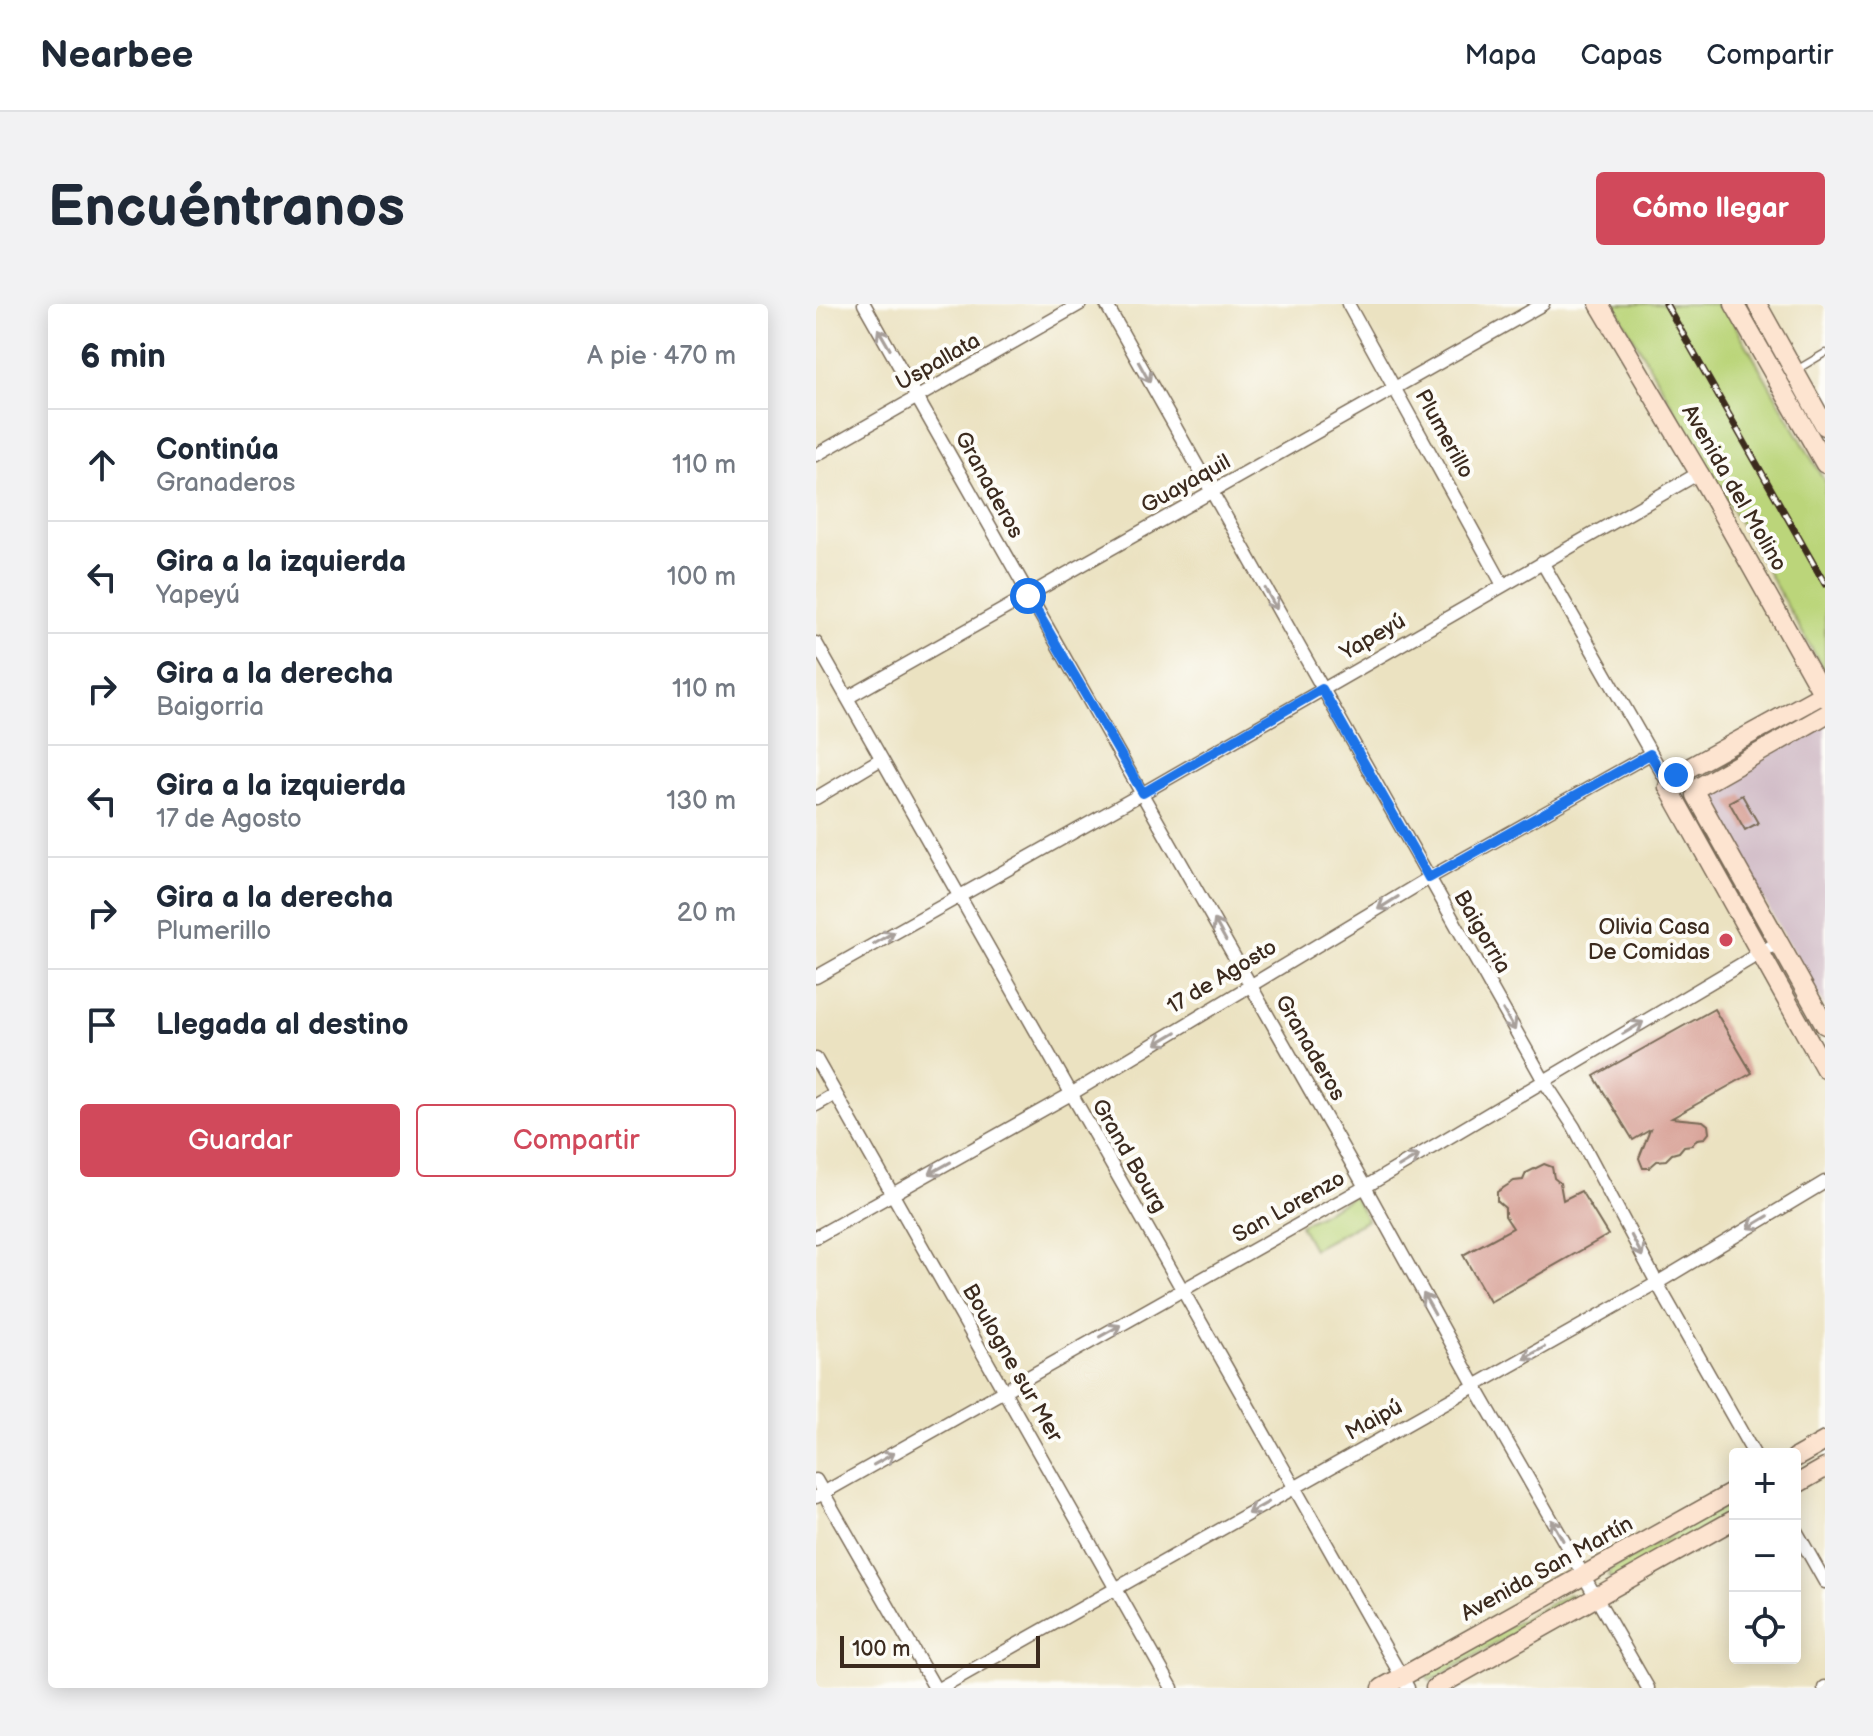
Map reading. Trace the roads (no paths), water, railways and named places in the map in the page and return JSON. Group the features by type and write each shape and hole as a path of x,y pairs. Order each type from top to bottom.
{"main road":[{"name":"Avenida del Molino","path":"1599,304 1824,695"},
{"path":"1734,304 1825,426"},
{"path":"1757,304 1812,408 1825,464"},
{"path":"1675,786 1824,695"},
{"path":"1697,791 1825,715"},
{"path":"1675,786 1693,777 1697,791 1777,943 1825,1025"},
{"path":"1675,786 1760,952 1825,1069"},
{"path":"1801,1455 1825,1441"},
{"path":"1801,1482 1825,1468"},
{"name":"Avenida San Martín","path":"1382,1688 1405,1682 1729,1494"},
{"path":"1435,1688 1733,1520"}],"street":[{"name":"Granaderos","path":"864,304 1648,1688"},
{"name":"Uspallata","path":"816,455 1080,304"},
{"name":"Baigorria","path":"1106,304 1544,1081 1574,1127 1657,1283 1751,1448"},
{"name":"Plumerillo","path":"1348,304 1503,585"},
{"name":"Guayaquil","path":"847,698 1543,304"},
{"name":"Yapeyú","path":"816,977 1699,473"},
{"path":"1542,562 1650,754 1675,786"},
{"name":"Grand Bourg","path":"816,643 1405,1682"},
{"name":"17 de Agosto","path":"816,1237 1071,1094 1429,878 1650,754"},
{"path":"816,798 881,759"},
{"name":"San Lorenzo","path":"820,1495 1365,1187 1777,943"},
{"name":"Boulogne sur Mer","path":"816,1059 1172,1688"},
{"path":"816,1105 835,1094"},
{"name":"Maipú","path":"937,1688 1657,1283 1825,1182"},
{"path":"816,1480 820,1495 937,1688"},
{"path":"1801,1540 1825,1582"}],"lane":[{"path":"1794,371 1825,353"}],"railway":[{"path":"1666,304 1825,584"}],"place":[{"name":"Olivia Casa De Comidas","path":"1726,940"}]}
